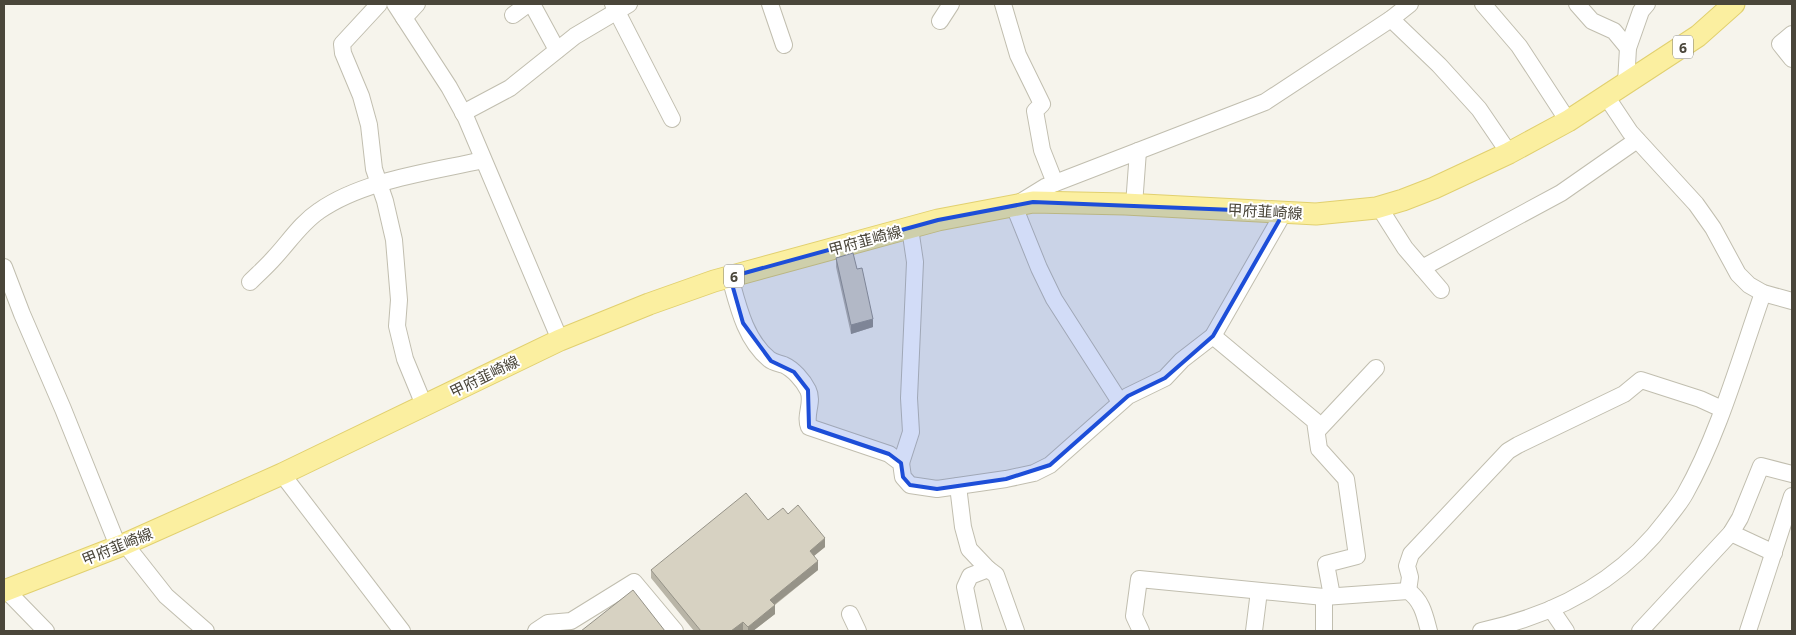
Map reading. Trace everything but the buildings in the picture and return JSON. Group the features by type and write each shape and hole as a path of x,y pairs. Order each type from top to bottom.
{"main road":[{"name":"甲府韮崎線","path":"5,590 122,545 282,474 560,340 649,304 730,277 938,220 1033,202 1316,214 1351,212 1379,207 1434,188 1568,121 1698,36 1734,4"}],"street":[{"path":"379,4 342,44 343,53 361,96 370,125 374,169 394,240 398,300 397,326 405,359 424,405"},
{"path":"395,4 450,87 463,113 560,340"},
{"path":"404,18 417,4"},
{"path":"513,15 528,4"},
{"path":"532,4 557,50"},
{"path":"770,4 784,45"},
{"path":"940,21 951,4"},
{"path":"1003,4 1018,55 1042,104 1035,111 1042,150 1055,183"},
{"path":"1120,402 1054,299 1039,268 1014,206 1045,187 1265,102 1391,19 1410,4"},
{"path":"1483,4 1518,46 1568,121"},
{"path":"1577,4 1592,21 1614,31 1628,48"},
{"path":"1626,84 1628,48 1641,11 1647,4"},
{"path":"463,113 510,88 575,36 619,6 672,119"},
{"path":"1391,19 1439,65 1479,109 1509,152"},
{"path":"1792,34 1780,44 1792,59"},
{"path":"1606,96 1630,132 1696,204 1713,228 1738,274 1749,285 1763,293 1792,301"},
{"path":"1422,268 1561,192 1637,140"},
{"path":"1134,205 1138,151"},
{"path":"250,282 274,258 302,225 319,210 378,183 483,160"},
{"path":"1379,207 1405,248 1441,290"},
{"path":"910,228 914,262 909,398 911,432 901,463 903,477 910,485 937,489 1006,480 1034,473 1050,465 1128,396 1165,378 1182,360 1213,336 1284,212"},
{"path":"4,267 22,314 122,545 166,596 206,631"},
{"path":"730,277 743,323 761,351 772,361 786,366 794,372 808,390 810,400 806,422 808,428 889,454 901,463"},
{"path":"1481,631 1538,615 1575,599 1633,558 1661,527 1684,496 1706,454 1763,293"},
{"path":"1213,336 1316,422 1319,449 1346,479 1357,556 1326,564 1328,597 1324,631"},
{"path":"1317,431 1376,368"},
{"path":"1408,591 1410,577 1407,566 1411,554 1508,452 1518,445 1624,394 1641,380 1700,399 1722,409"},
{"path":"1640,631 1731,533 1740,518 1761,466 1792,474"},
{"path":"282,474 402,631"},
{"path":"958,486 963,527 969,549 988,570 996,575 1016,631"},
{"path":"1748,631 1792,496"},
{"path":"1731,533 1774,553"},
{"path":"974,631 965,587 970,576 988,570"},
{"path":"1141,631 1134,616 1139,579 1328,597 1408,591 1415,596 1424,611 1429,631"},
{"path":"536,631 548,623 571,621 634,582 675,631"},
{"path":"5,590 46,631"},
{"path":"1254,631 1259,591"},
{"path":"1551,609 1566,631"},
{"path":"850,614 858,631"}],"highlighted area":[{"path":"1033,202 1284,212 1213,336 1165,378 1128,396 1050,465 1006,479 937,489 910,485 903,477 901,463 889,454 809,427 808,390 794,372 771,361 743,323 730,277 938,220"}]}
